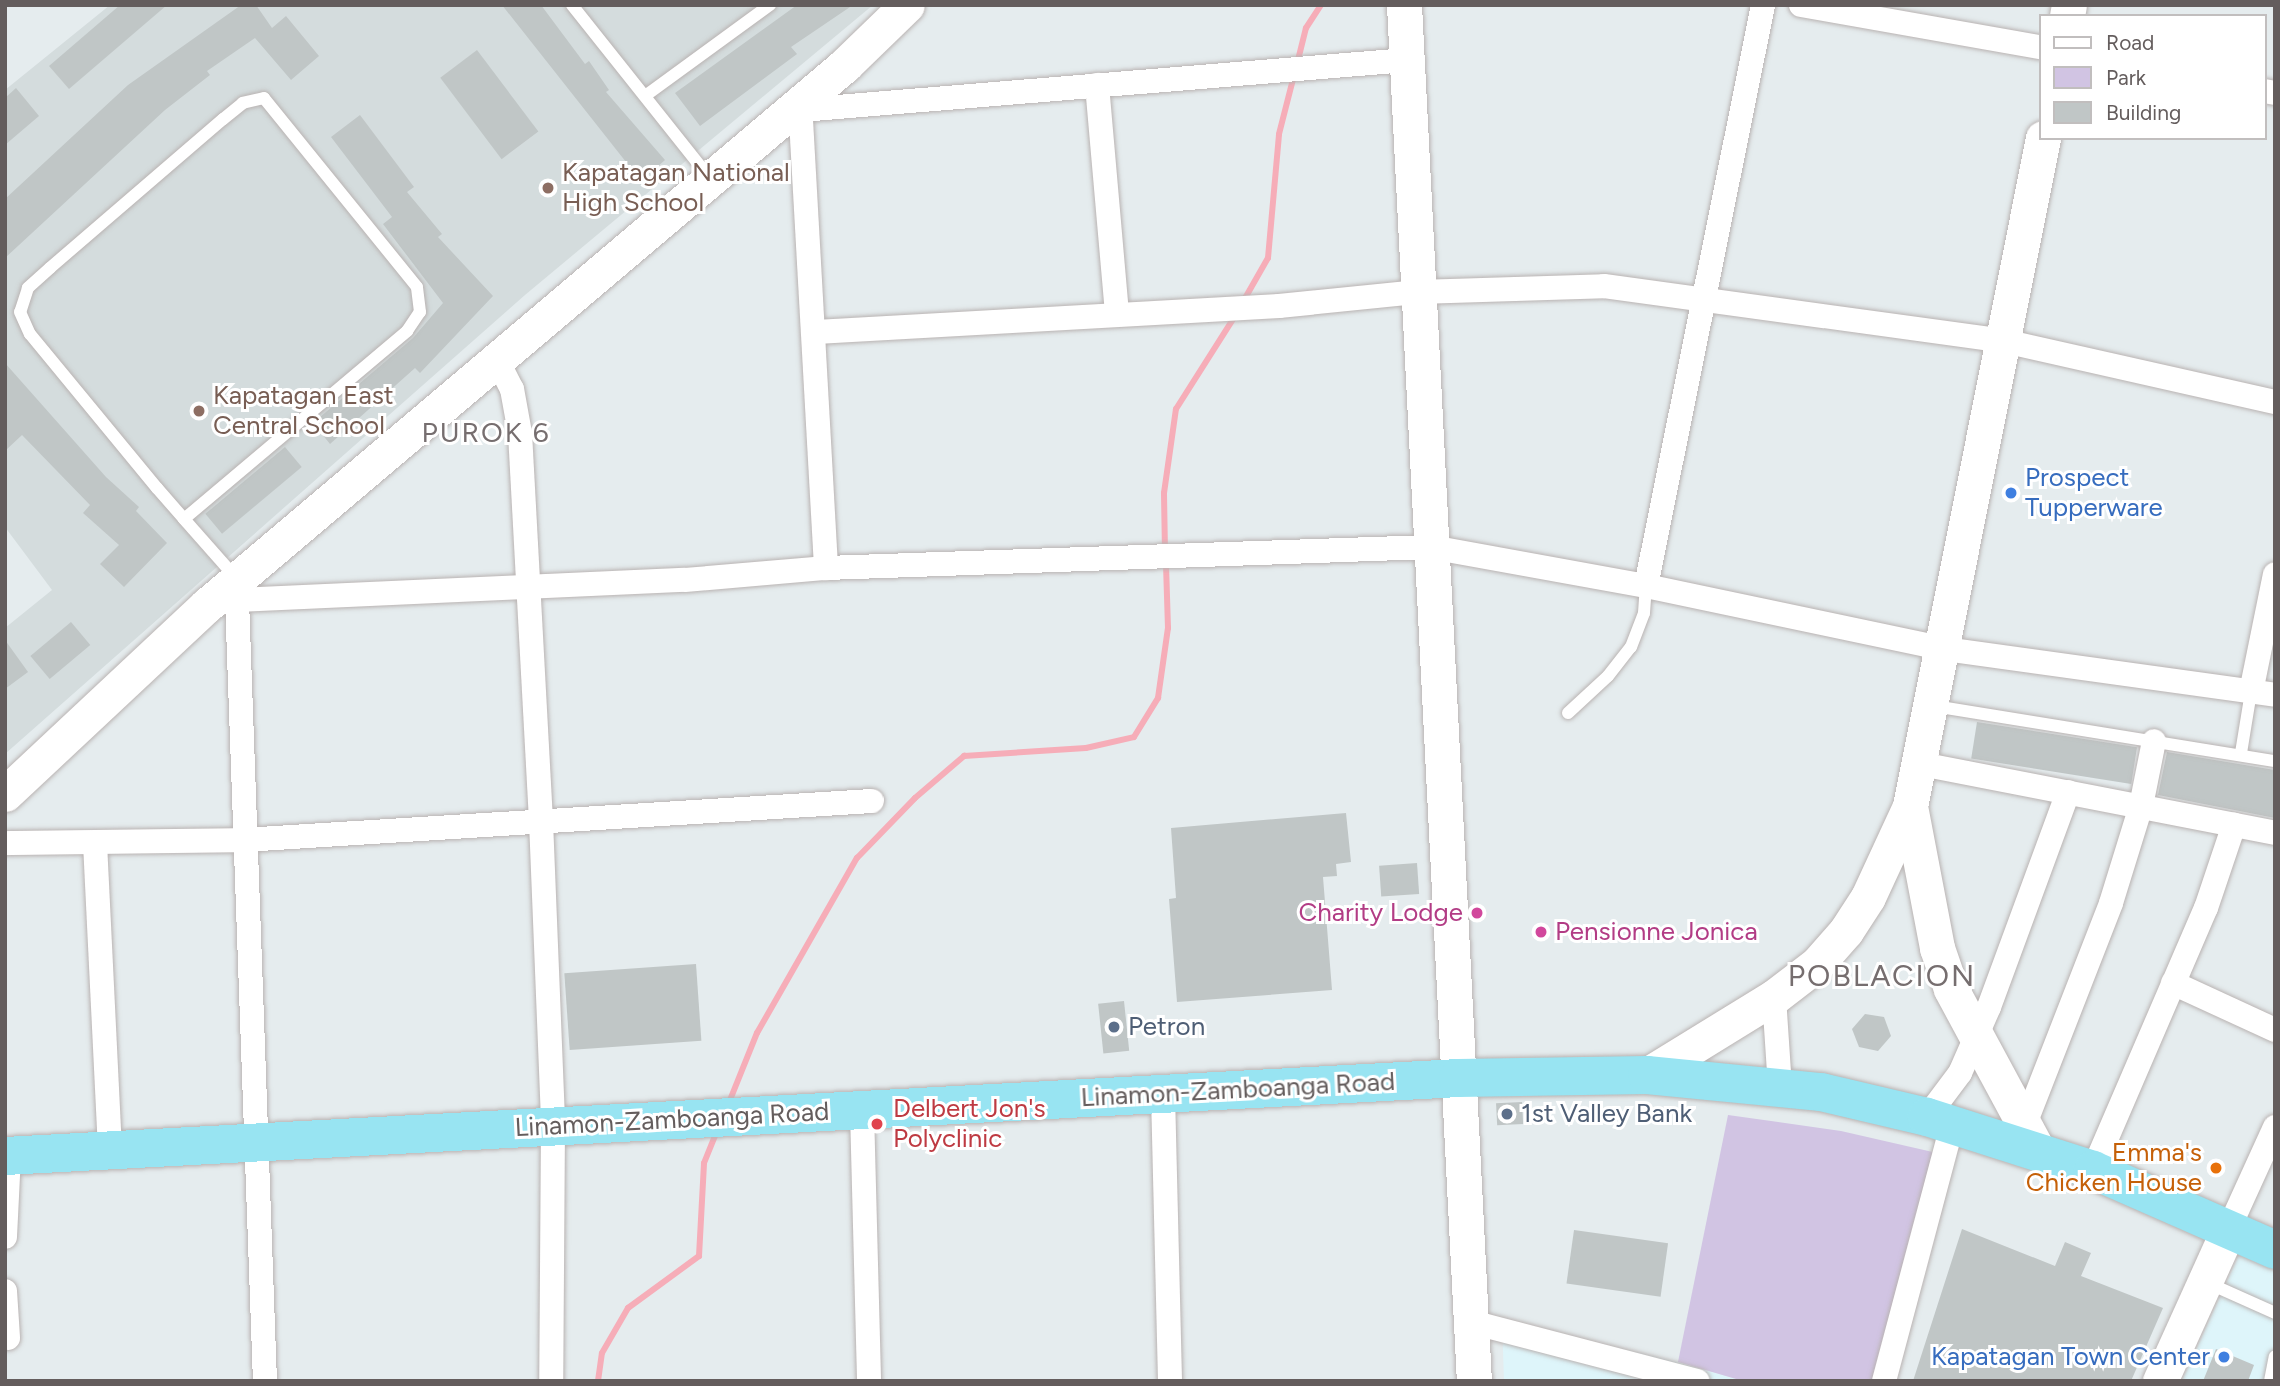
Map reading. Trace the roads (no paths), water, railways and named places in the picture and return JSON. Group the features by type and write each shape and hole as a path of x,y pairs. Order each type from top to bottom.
{"highway":[{"name":"Linamon-Zamboanga Road","path":"7,1156 1458,1078 1647,1075 1780,1087 1858,1098 1939,1121 2033,1139 2092,1170 2275,1250"}],"street":[{"path":"5,794 496,360 801,106 907,5"},
{"path":"1404,5 1474,1381"},
{"path":"1646,586 1702,297 1763,5"},
{"path":"1801,5 2038,47"},
{"path":"801,106 1268,73 1406,60"},
{"path":"1097,85 1117,314"},
{"path":"801,106 816,332 826,568"},
{"path":"1647,1075 1774,997 1817,964 1846,931 1868,897 1910,806 1945,649 2043,140"},
{"path":"816,332 1279,306 1418,292 1604,286 1702,297 2004,341 2275,402"},
{"path":"496,360 517,407 541,821 553,1126 551,1381"},
{"path":"227,595 685,580 826,568 1186,552 1431,547 1646,586 1945,649 2263,693 2275,574"},
{"path":"227,595 243,840 265,1381"},
{"path":"2033,1139 2141,806 2154,741"},
{"path":"1921,764 2275,833"},
{"path":"1884,1381 1939,1121 1975,1039 2068,792"},
{"path":"5,843 243,840 872,801"},
{"path":"1910,806 1937,947 1975,1039 2033,1139"},
{"path":"2092,1170 2206,908 2234,825"},
{"path":"95,843 110,1150"},
{"path":"2173,983 2275,1030"},
{"path":"1774,997 1780,1087"},
{"path":"1163,1094 1170,1381"},
{"path":"862,1111 869,1381"},
{"path":"2160,1381 2275,1127"},
{"path":"5,1237 7,1156"},
{"path":"5,1291 8,1338"},
{"path":"1471,1322 1697,1381"}],"lane":[{"path":"572,5 711,179"},
{"path":"645,96 770,5"},
{"path":"184,519 267,453 407,331 420,312 417,287 264,98 243,103 223,119 28,288 21,300 20,312 30,334 184,519 227,595"},
{"path":"1569,713 1608,676 1631,647 1644,613 1646,586"},
{"path":"2241,753 2263,693"},
{"path":"1933,706 2241,753 2275,761"},
{"path":"2205,1281 2275,1313"},
{"path":"2270,1381 2275,1356"}],"waterway":[{"path":"1297,64 1306,28 1321,5"},
{"path":"1244,300 1268,258 1279,134 1294,75"},
{"path":"1165,552 1164,493 1176,409 1235,316"},
{"path":"728,1105 757,1033 857,858 915,798 964,756 1086,748 1134,737 1158,698 1168,628 1166,563"},
{"path":"598,1381 602,1353 628,1308 699,1256 704,1163 717,1131"}],"place":[{"name":"Kapatagan National High School","path":"548,188"},
{"name":"Kapatagan East Central School","path":"199,411"},
{"name":"Prospect Tupperware","path":"2011,493"},
{"name":"Charity Lodge","path":"1477,913"},
{"name":"Pensionne Jonica","path":"1541,932"},
{"name":"Petron","path":"1114,1027"},
{"name":"1st Valley Bank","path":"1507,1114"},
{"name":"Delbert Jon's Polyclinic","path":"877,1124"},
{"name":"Emma's Chicken House","path":"2216,1168"},
{"name":"Kapatagan Town Center","path":"2224,1357"}],"district":[{"name":"PUROK 6","path":"486,432"},
{"name":"POBLACION","path":"1882,976"}]}
